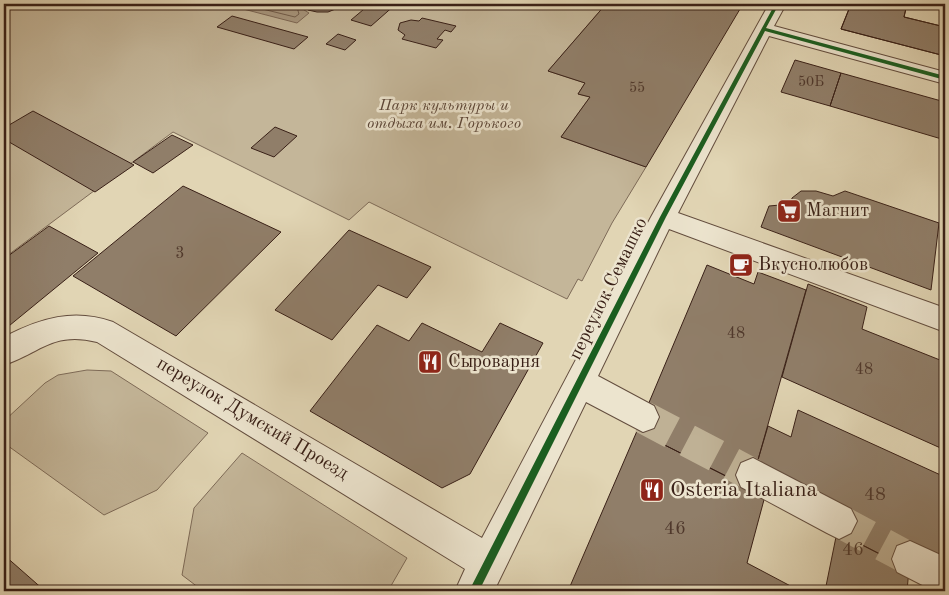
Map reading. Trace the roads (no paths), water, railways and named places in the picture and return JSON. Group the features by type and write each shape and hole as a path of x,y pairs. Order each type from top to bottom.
{"street":[{"name":"переулок Семашко","path":"482,577 663,217 777,4"},
{"path":"763,29 945,78"},
{"path":"663,217 945,320"},
{"name":"переулок Думский Проезд","path":"4,352 40,334 68,327 99,329 124,342 482,577"},
{"path":"581,383 643,417"},
{"path":"754,475 839,521"},
{"path":"910,558 945,578"}],"water":[{"path":"224,4 300,4 301,8 309,13 297,23"}],"tunnel":[{"path":"643,417 753,475"},
{"path":"839,521 910,559"}],"place":[{"name":"Магнит","path":"789,211"},
{"name":"Вкуснолюбов","path":"741,265"},
{"name":"Cыроварня","path":"430,362"},
{"name":"Osteria Italiana","path":"652,490"}],"park label":[{"name":"Парк культуры и отдыха им. Горького","path":"444,115"}]}
